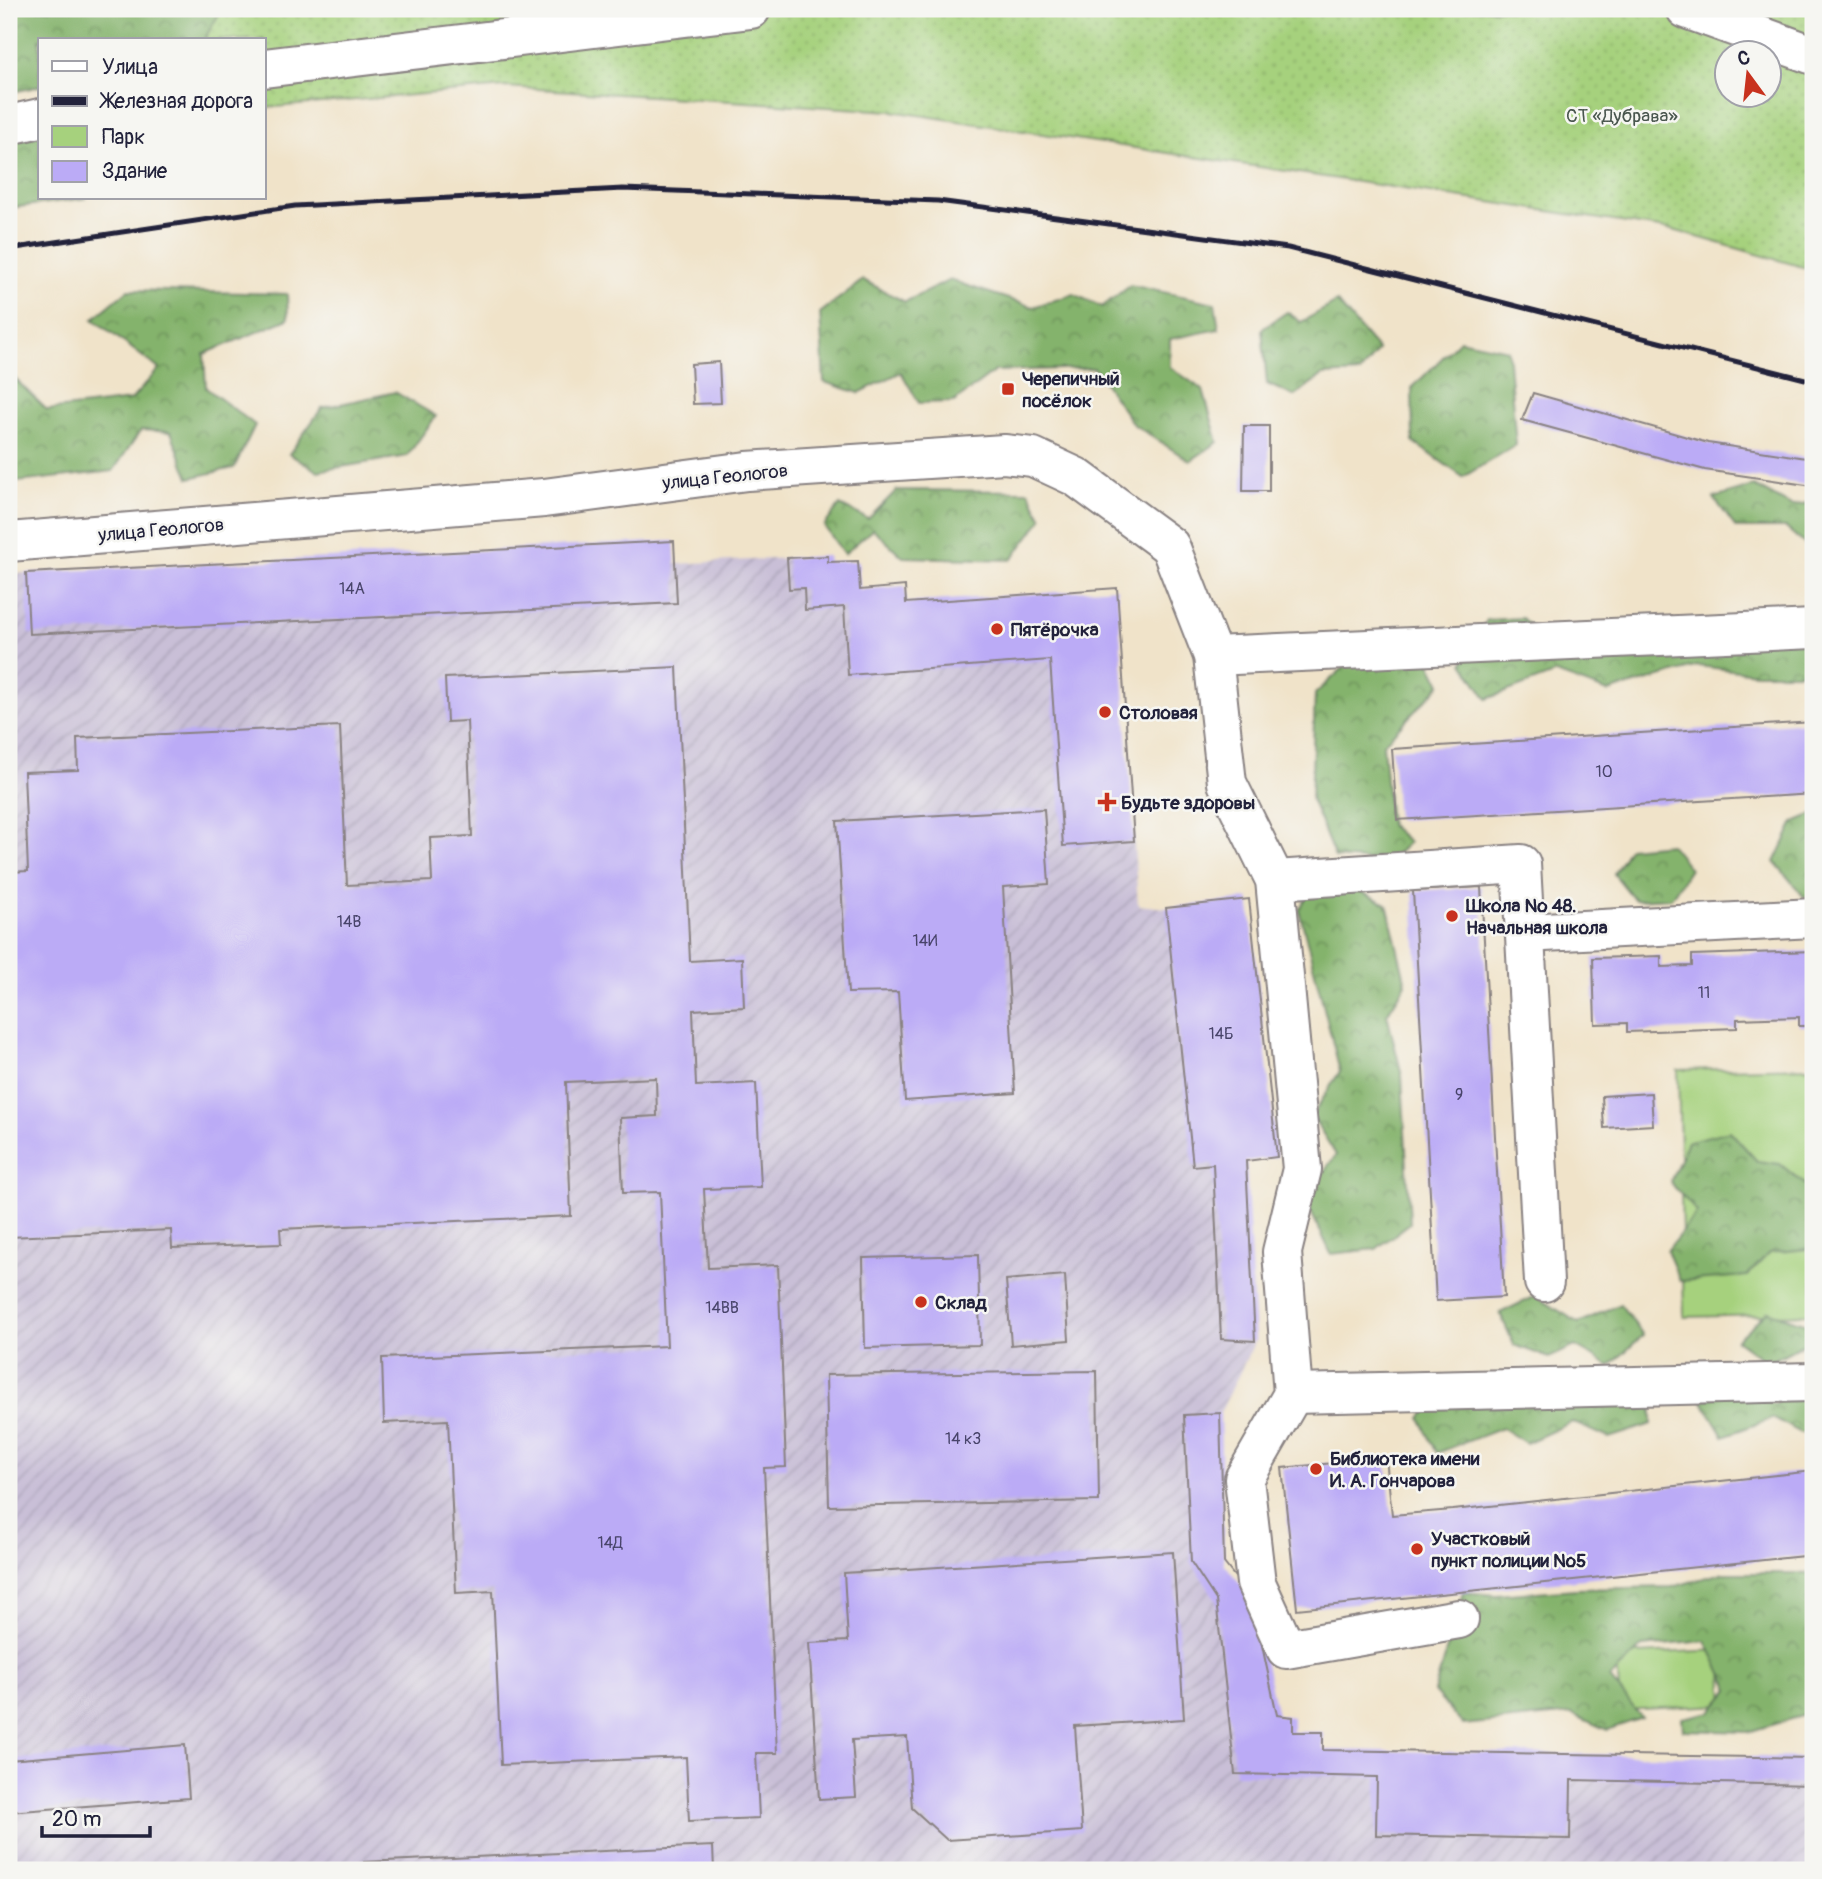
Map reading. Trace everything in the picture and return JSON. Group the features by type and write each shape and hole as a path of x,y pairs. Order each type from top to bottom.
{"street":[{"path":"266,68 751,9"},
{"path":"1686,9 1813,55"},
{"path":"9,125 38,118"},
{"name":"улица Геологов","path":"9,542 544,498 747,471 1004,454 1032,457 1076,477 1170,546 1213,656 1227,783 1275,880"},
{"path":"1213,656 1813,629"},
{"path":"1460,1619 1286,1649 1256,1583 1244,1479 1293,1394 1282,1252 1302,1168 1275,880 1521,864 1544,1282"},
{"path":"1525,933 1813,918"},
{"path":"1293,1394 1813,1382"}],"shaded area":[{"path":"674,541 676,564 828,556 829,562 858,561 860,590 905,586 907,603 1117,588 1138,905 1166,908 1249,899 1277,1157 1213,1164 1221,1338 1255,1341 1220,1413 1184,1415 1191,1562 1216,1600 1235,1774 1813,1785 1813,1870 9,1870 9,574"}],"green space":[{"path":"9,9 222,9 205,38 38,38 38,86 9,93"},
{"name":"СТ «Дубрава»","path":"222,9 1813,9 1813,270 1673,230 892,111 505,87 266,108 266,38 205,38"},
{"path":"38,135 38,200 71,200 9,208 9,142"},
{"path":"863,280 905,302 950,280 1033,307 1074,294 1102,307 1130,285 1215,303 1219,329 1170,339 1170,367 1203,390 1218,442 1190,461 1133,424 1094,368 995,371 954,402 919,403 901,372 859,393 824,382 820,313"},
{"path":"128,290 287,294 288,319 204,354 206,388 255,425 234,468 189,478 171,432 141,430 113,471 9,483 9,373 47,410 131,400 159,369 93,319"},
{"path":"1337,302 1378,350 1360,373 1323,375 1294,396 1267,384 1262,329 1287,312 1301,322"},
{"path":"1460,340 1508,350 1516,445 1463,477 1413,442 1412,388"},
{"path":"395,392 436,416 407,456 317,471 289,454 322,408"},
{"path":"1754,486 1791,506 1813,502 1813,547 1808,547 1786,528 1736,528 1714,498"},
{"path":"897,490 1029,491 1042,519 1011,560 903,557 873,529 844,554 824,526 840,505 868,519"},
{"path":"1522,618 1558,653 1813,623 1813,673 1756,673 1698,666 1608,692 1556,673 1487,699 1463,663 1487,620"},
{"path":"1422,646 1441,684 1383,744 1390,825 1409,842 1388,862 1335,858 1311,799 1315,694 1355,657"},
{"path":"1813,814 1813,896 1804,897 1775,862 1794,822"},
{"path":"1670,844 1690,869 1671,898 1635,900 1614,874 1629,848"},
{"path":"1320,873 1387,904 1406,984 1387,1014 1402,1076 1410,1223 1376,1249 1331,1254 1304,1197 1336,1155 1312,1116 1340,1071 1299,910"},
{"path":"1813,1067 1813,1314 1684,1317 1678,1070"},
{"path":"1730,1131 1757,1161 1780,1164 1813,1191 1813,1235 1807,1249 1769,1253 1747,1276 1680,1281 1667,1251 1697,1212 1670,1182 1688,1141"},
{"path":"1535,1296 1579,1323 1620,1304 1643,1335 1610,1366 1575,1346 1549,1358 1514,1345 1500,1313"},
{"path":"1768,1311 1806,1324 1813,1318 1813,1339 1768,1363 1736,1340"},
{"path":"1458,1380 1652,1403 1652,1424 1609,1438 1572,1422 1526,1443 1502,1428 1437,1453 1420,1418"},
{"path":"1813,1384 1813,1432 1801,1433 1774,1418 1723,1436 1702,1401 1732,1391 1775,1404 1791,1387"},
{"path":"1722,1573 1813,1573 1813,1718 1805,1715 1748,1732 1683,1730 1682,1718 1711,1712 1730,1689 1706,1641 1642,1647 1610,1678 1642,1718 1607,1730 1572,1714 1463,1725 1434,1692 1463,1592 1496,1595 1577,1589 1672,1587"},
{"path":"1721,1650 1724,1705 1620,1710 1617,1655"}],"building":[{"path":"719,362 721,403 693,404 691,364"},
{"path":"1533,393 1708,443 1813,459 1813,486 1705,470 1522,420"},
{"path":"1244,426 1269,426 1269,491 1243,491"},
{"path":"674,541 677,603 29,634 26,573"},
{"path":"828,556 828,562 858,561 860,590 905,586 906,603 1117,588 1134,841 1063,846 1050,660 848,675 844,607 805,610 804,588 789,589 787,558"},
{"path":"677,667 690,961 742,958 744,1007 693,1010 696,1086 756,1083 761,1187 704,1189 708,1268 778,1265 786,1467 764,1468 777,1753 756,1753 759,1818 689,1821 686,1757 501,1765 493,1591 456,1593 448,1420 384,1423 382,1358 667,1346 660,1192 623,1193 620,1118 657,1116 656,1078 566,1082 571,1216 280,1229 281,1244 172,1248 171,1230 9,1237 9,872 28,871 24,772 78,770 77,738 340,726 347,885 432,881 430,838 472,836 467,721 447,722 445,678"},
{"path":"1813,722 1813,794 1397,820 1392,749"},
{"path":"1044,809 1049,884 1003,887 1015,1093 905,1101 898,992 848,993 837,821"},
{"path":"1481,887 1504,1297 1436,1301 1413,891"},
{"path":"1249,899 1277,1157 1246,1161 1255,1341 1221,1339 1213,1164 1193,1166 1166,908"},
{"path":"1813,951 1813,1026 1799,1026 1799,1017 1737,1019 1737,1028 1627,1032 1627,1023 1595,1024 1593,958 1661,956 1661,967 1692,966 1692,955"},
{"path":"1651,1093 1653,1125 1604,1128 1602,1096"},
{"name":"Склад","path":"978,1255 980,1345 865,1348 863,1258"},
{"path":"1065,1275 1069,1340 1011,1345 1006,1280"},
{"path":"1097,1371 1099,1501 829,1506 826,1375"},
{"path":"1220,1413 1224,1563 1252,1599 1277,1715 1293,1717 1293,1732 1323,1732 1323,1750 1813,1758 1813,1785 1571,1780 1570,1839 1376,1835 1377,1777 1235,1774 1216,1600 1191,1562 1184,1415"},
{"path":"1386,1458 1392,1515 1813,1471 1813,1555 1297,1609 1282,1468"},
{"path":"1173,1552 1184,1719 1075,1726 1082,1831 947,1840 912,1808 907,1737 852,1740 856,1797 819,1799 809,1643 848,1641 844,1573"},
{"path":"185,1745 189,1798 9,1812 9,1760"},
{"path":"713,1846 714,1870 364,1870 364,1862"}],"railway":[{"path":"9,249 295,206 623,189 938,201 1288,248 1813,381"}],"place":[{"name":"Черепичный посёлок","path":"1008,389"},
{"name":"Пятёрочка","path":"997,629"},
{"name":"Столовая","path":"1105,712"},
{"name":"Будьте здоровы","path":"1107,802"},
{"name":"Школа № 48. Начальная школа","path":"1452,916"},
{"name":"Склад","path":"921,1302"},
{"name":"Библиотека имени И. А. Гончарова","path":"1316,1469"},
{"name":"Участковый пункт полиции №5","path":"1417,1549"}]}
